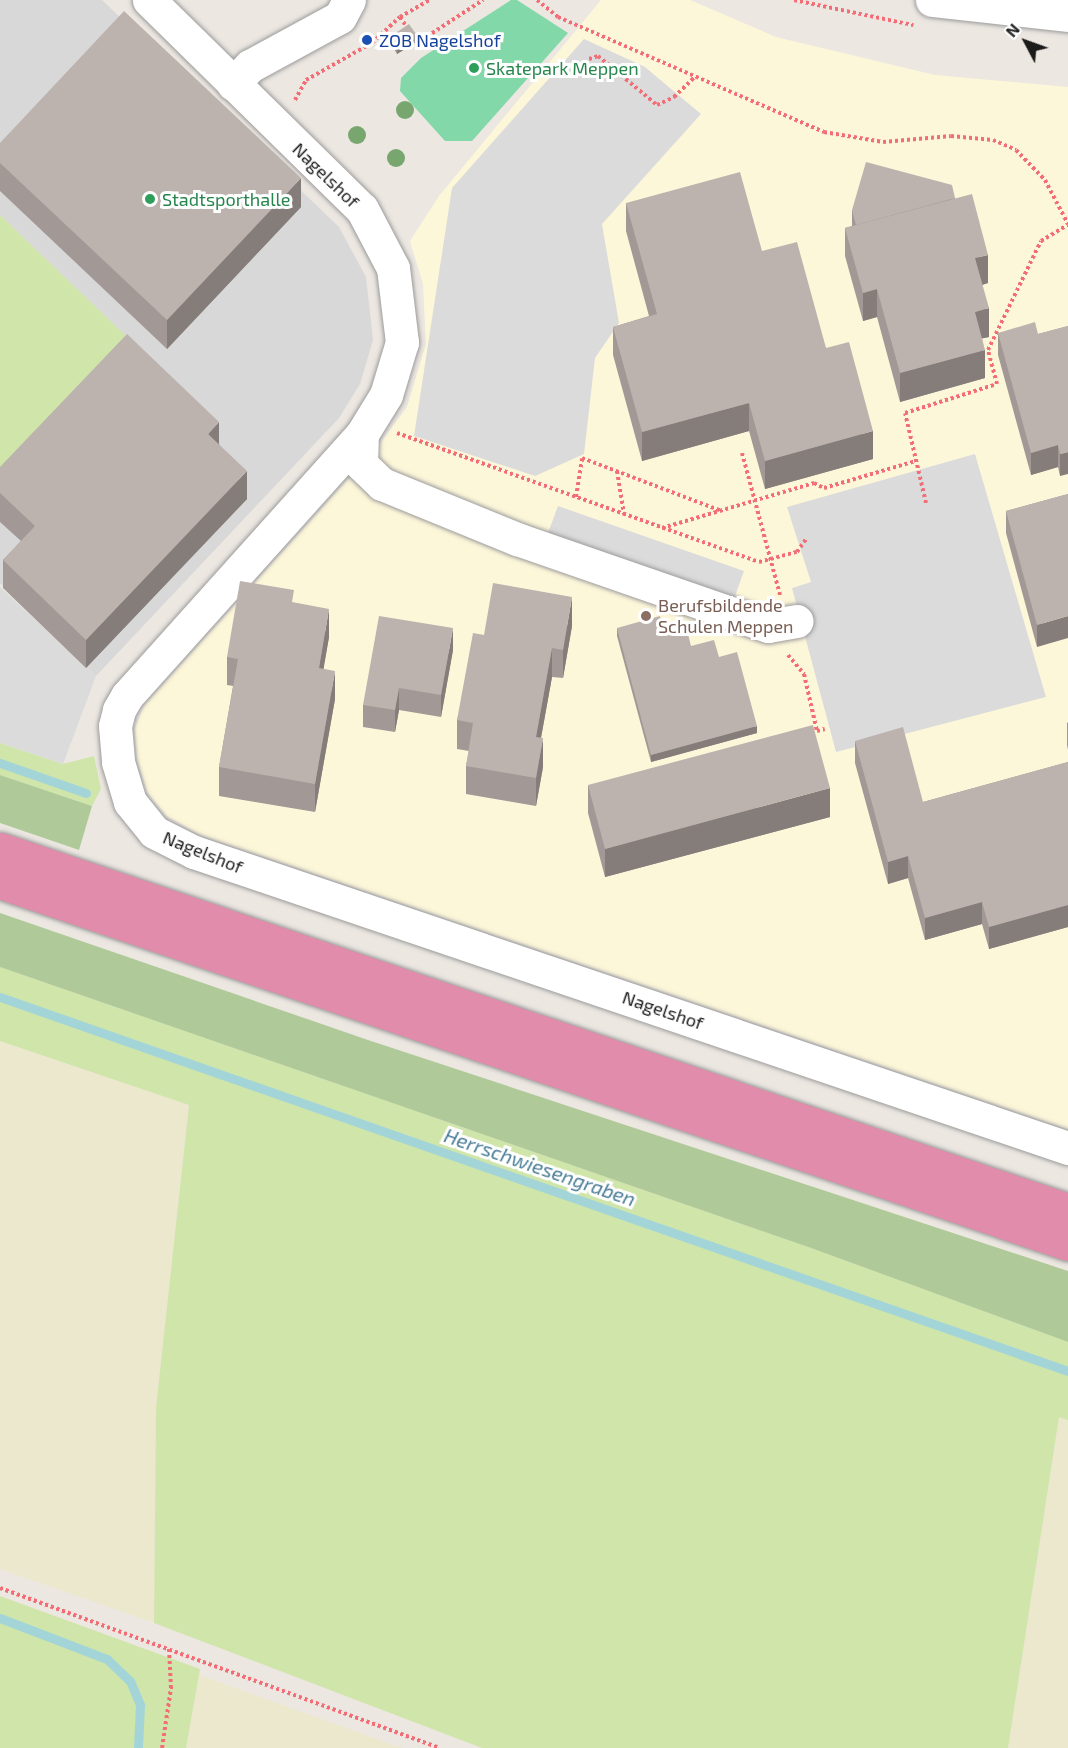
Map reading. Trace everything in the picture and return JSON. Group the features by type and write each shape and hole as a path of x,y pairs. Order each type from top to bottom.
{"highway":[{"path":"0,849 1068,1210"},
{"path":"0,882 1068,1244"}],"street":[{"name":"Nagelshof","path":"149,0 362,210 393,268 402,342 375,432 135,687 119,710 115,726 118,762 130,802 154,832 206,856 1068,1148"},
{"path":"233,84 250,66 340,17 350,0"},
{"path":"932,0 1068,15"},
{"path":"375,432 361,464 382,484 517,538 768,626 793,622"}],"path":[{"path":"400,17 417,44 483,0"},
{"path":"537,0 558,17 824,132 883,141 951,136 993,140 1016,150 1045,180 1068,224 1041,241 988,350 997,384 905,412 926,503"},
{"path":"589,59 598,56 657,105 675,97 695,77"},
{"path":"375,432 576,497 759,562 797,552 806,539"},
{"path":"742,453 771,559 793,622"},
{"path":"576,497 582,458 720,510"},
{"path":"662,528 814,483 824,488 916,460"},
{"path":"617,471 624,514"},
{"path":"0,1588 439,1748"},
{"path":"162,1748 171,1688 168,1648"}],"shaded area":[{"path":"0,0 102,0 339,227 366,277 373,340 360,384 339,418 96,676 0,583 0,470 127,337 0,215"},
{"name":"Berufsbildende Schulen Meppen","path":"601,0 690,0 776,37 935,75 1068,87 1068,1129 200,835 167,816 147,792 137,758 135,729 144,706 378,446 407,407 426,344 423,284 410,241 439,196"},
{"path":"584,39 645,67 701,114 602,224 619,323 595,358 584,454 535,476 414,436 452,188"},
{"path":"975,454 1046,697 836,752 792,588 811,582 787,507"},
{"path":"558,506 744,571 734,599 548,533"},
{"path":"0,587 96,676 63,764 0,743"},
{"path":"0,1041 189,1105 156,1408 154,1623 0,1569"},
{"path":"1059,1417 1068,1420 1068,1748 1008,1748"},
{"path":"199,1675 402,1748 186,1748"}],"green space":[{"name":"Skatepark Meppen","path":"511,0 517,0 568,33 472,141 445,141 400,91 401,78 421,58"},
{"path":"0,215 127,337 0,470"},
{"path":"0,743 63,764 94,756 101,789 92,806 0,775"},
{"path":"0,775 92,806 79,850 0,823"},
{"path":"0,913 368,1040 1068,1271 1068,1342 811,1248 0,967"},
{"path":"0,967 811,1248 1068,1342 1068,1420 1059,1417 1008,1748 482,1748 154,1623 156,1408 189,1105 0,1041"},
{"path":"0,1596 200,1669 186,1748 0,1748"}],"building":[{"name":"Stadtsporthalle","path":"124,11 301,178 167,320 0,163 0,143"},
{"path":"409,24 416,34 397,47 391,36"},
{"path":"866,162 952,185 955,198 856,225 852,210"},
{"path":"740,172 762,251 797,242 826,348 849,342 873,431 765,461 749,403 642,432 613,327 657,314 626,203"},
{"path":"972,194 988,255 975,258 989,308 975,312 985,350 900,373 877,289 863,293 845,228"},
{"path":"1035,322 1038,334 1068,326 1068,452 1060,454 1058,445 1031,453 998,333"},
{"path":"127,334 219,422 208,434 247,471 86,640 3,560 35,526 0,493 0,467"},
{"path":"1068,494 1068,616 1037,625 1006,511"},
{"path":"240,581 294,590 292,602 329,609 319,668 335,671 315,784 219,767 238,659 227,657"},
{"path":"493,583 572,597 563,650 552,648 536,737 543,738 536,778 466,766 473,723 457,720 473,633 484,635"},
{"path":"379,616 453,628 441,695 399,688 395,710 363,705"},
{"path":"660,616 665,636 687,630 691,646 714,640 719,657 737,652 757,726 651,755 617,628"},
{"path":"813,725 830,788 605,849 588,785"},
{"path":"903,727 923,802 1068,762 1068,905 989,927 982,902 925,918 908,856 888,862 855,741"}],"waterway":[{"path":"0,763 86,793"},
{"name":"Herrschwiesengraben","path":"0,997 1068,1371"},
{"path":"0,1618 107,1659 130,1681 140,1705 138,1748"}],"place":[{"name":"ZOB Nagelshof","path":"367,40"},
{"name":"Skatepark Meppen","path":"474,68"},
{"name":"Stadtsporthalle","path":"150,199"},
{"name":"Berufsbildende Schulen Meppen","path":"646,616"}]}
